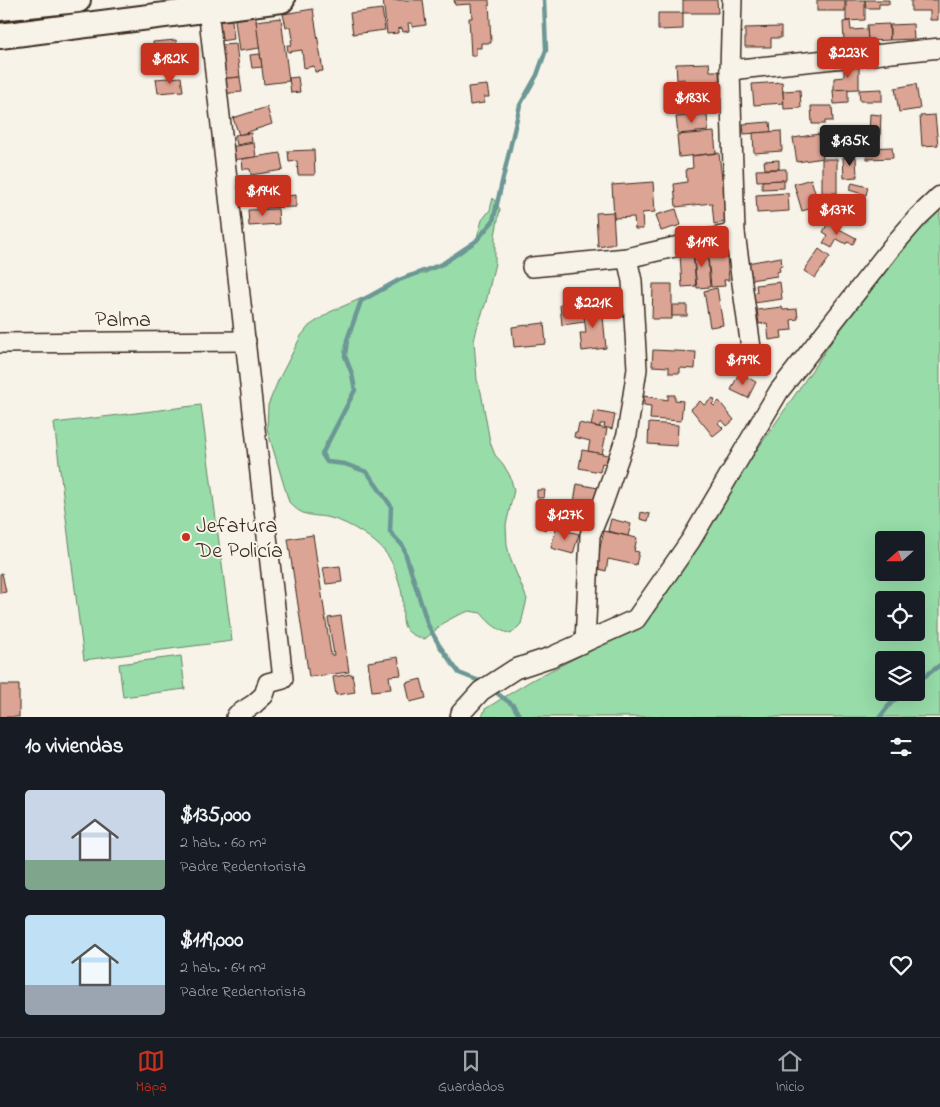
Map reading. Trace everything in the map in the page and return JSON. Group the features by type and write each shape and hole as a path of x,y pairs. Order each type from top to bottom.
{"main road":[{"path":"0,8 78,0"},
{"path":"0,36 208,5 282,0"}],"street":[{"path":"732,0 730,70 735,233 753,362"},
{"path":"208,5 283,679 268,683 264,695 254,704 237,714 236,717"},
{"path":"730,70 940,48"},
{"path":"460,717 461,713 481,691 515,669 551,657 636,619 691,540 779,391 891,248 940,196"},
{"path":"532,267 627,258 735,233"},
{"path":"585,642 590,535 627,434 637,369 632,281 627,258"},
{"name":"Palma","path":"0,343 246,341"}],"green space":[{"path":"493,198 500,209 495,236 495,263 474,341 477,380 490,442 495,455 510,476 514,490 506,525 507,545 510,558 527,599 521,624 511,634 494,626 481,613 469,611 445,622 425,639 413,635 405,628 399,583 388,556 381,547 347,524 327,517 305,514 289,502 267,429 268,405 301,336 309,326 330,312 376,292 398,279 410,274 423,274 446,264 476,241 482,220 490,210"},
{"path":"940,200 940,717 482,717 485,709 532,680 617,637 662,588 916,219"},
{"path":"201,405 232,641 84,660 54,423"},
{"path":"181,656 185,689 123,697 119,664"}],"building":[{"path":"383,0 423,0 426,25 412,27 412,23 408,23 409,31 403,32 402,28 398,29 398,33 387,34"},
{"path":"454,0 489,0 491,43 481,43 481,48 476,48 476,56 471,56 469,18 472,18 471,4 455,5"},
{"path":"683,0 717,0 718,13 683,13"},
{"path":"817,0 845,0 845,11 817,11"},
{"path":"846,0 865,0 865,20 846,21"},
{"path":"865,0 889,0 889,4 879,4 879,8 866,8"},
{"path":"911,0 938,0 938,20 930,20 930,11 911,11"},
{"path":"313,9 323,71 315,72 314,66 304,68 302,50 288,52 287,45 292,45 291,40 293,39 291,27 286,27 283,14"},
{"path":"382,9 385,30 353,34 350,13"},
{"path":"255,11 260,48 239,51 234,13"},
{"path":"231,12 234,39 220,41 211,15"},
{"path":"658,13 683,13 683,29 658,30"},
{"path":"281,18 289,81 264,84 256,21"},
{"path":"850,21 851,30 867,29 868,41 844,42 843,22"},
{"path":"889,24 890,40 868,41 867,25"},
{"path":"913,24 914,39 890,40 890,25"},
{"path":"781,27 781,38 771,38 771,47 745,47 745,28"},
{"path":"176,40 179,64 156,66 153,42"},
{"path":"236,44 240,77 219,79 217,58 224,57 222,45"},
{"path":"260,54 262,67 252,68 250,55"},
{"path":"709,63 710,71 719,71 720,94 694,95 694,88 685,88 684,79 677,80 676,64"},
{"path":"844,65 859,66 859,89 834,90 834,78 844,77"},
{"path":"181,77 183,91 158,93 156,79"},
{"path":"240,77 242,92 221,94 219,79"},
{"path":"298,77 300,92 291,93 289,78"},
{"path":"782,82 784,103 754,105 752,84"},
{"path":"916,84 920,109 899,112 895,88"},
{"path":"487,85 489,97 484,97 484,103 470,105 468,87"},
{"path":"848,89 848,103 834,104 833,90"},
{"path":"882,89 882,101 860,101 859,90"},
{"path":"800,90 801,108 784,109 783,91"},
{"path":"811,106 832,106 833,121 825,121 825,124 812,124"},
{"path":"267,107 272,124 239,135 233,118"},
{"path":"707,114 708,131 678,134 676,117"},
{"path":"870,114 881,115 880,138 869,137"},
{"path":"935,115 938,145 922,146 920,116"},
{"path":"770,122 771,132 744,134 743,124"},
{"path":"781,131 782,151 754,153 753,133"},
{"path":"714,132 716,153 679,157 677,135"},
{"path":"251,133 252,142 237,145 235,135"},
{"path":"819,134 823,158 797,162 793,138"},
{"path":"254,143 256,157 232,160 230,147"},
{"path":"892,147 893,158 867,159 866,148"},
{"path":"314,150 315,175 298,175 297,161 289,162 288,151"},
{"path":"280,153 283,170 251,175 250,169 243,169 242,159"},
{"path":"719,153 722,179 725,179 727,222 714,224 712,203 676,207 674,184 687,182 686,169 693,168 692,156"},
{"path":"843,157 856,157 857,177 844,178"},
{"path":"822,159 837,159 837,193 822,193"},
{"path":"779,160 779,169 765,169 764,161"},
{"path":"786,169 786,180 757,181 756,170"},
{"path":"811,179 819,206 802,211 794,184"},
{"path":"784,180 784,188 762,189 762,181"},
{"path":"653,182 655,212 642,213 643,229 635,229 634,217 614,218 612,185"},
{"path":"852,183 868,187 866,195 849,190"},
{"path":"285,185 286,196 296,195 296,207 265,208 264,186"},
{"path":"788,193 789,211 757,213 756,195"},
{"path":"278,209 279,224 249,226 248,210"},
{"path":"676,209 681,225 661,231 656,215"},
{"path":"613,212 615,244 598,247 596,213"},
{"path":"828,223 856,238 853,244 847,242 846,244 837,239 832,248 823,243 828,235 823,232"},
{"path":"726,245 729,280 724,280 725,286 711,287 707,246"},
{"path":"707,249 710,287 697,288 693,250"},
{"path":"819,249 830,257 815,278 804,271"},
{"path":"693,252 696,286 682,287 680,253"},
{"path":"781,257 782,266 779,267 780,271 777,272 777,276 750,280 747,263"},
{"path":"780,282 782,299 754,303 753,293 757,292 756,285"},
{"path":"653,284 672,284 672,319 652,319"},
{"path":"717,288 723,325 710,327 704,291"},
{"path":"575,292 576,303 583,303 585,322 562,325 560,305 563,305 562,293"},
{"path":"672,305 687,305 687,316 672,316"},
{"path":"602,306 606,348 582,351 580,333 586,333 583,307"},
{"path":"782,307 783,310 797,309 798,319 791,320 792,330 781,331 782,338 769,340 767,323 759,324 757,310"},
{"path":"544,323 546,344 514,347 512,327"},
{"path":"653,350 696,352 695,369 680,368 680,373 669,373 669,367 652,366"},
{"path":"739,373 756,382 748,398 731,390"},
{"path":"668,395 675,395 675,400 683,401 681,421 650,419 651,406 644,405 644,396 668,400"},
{"path":"713,398 715,401 712,404 714,406 719,401 734,420 727,426 722,420 718,423 723,428 713,436 691,409 700,401 704,405"},
{"path":"594,411 615,415 612,429 604,427 605,424 600,424 600,427 591,426"},
{"path":"579,423 607,429 602,454 588,451 590,441 574,437"},
{"path":"649,423 678,425 677,446 648,444"},
{"path":"582,450 608,455 606,464 602,463 600,472 579,468"},
{"path":"577,484 598,488 595,502 583,499 581,510 573,508"},
{"path":"537,490 545,490 544,498 537,498"},
{"path":"566,506 591,512 588,528 562,523"},
{"path":"641,512 650,514 648,521 640,519"},
{"path":"611,519 631,524 628,536 608,531"},
{"path":"540,521 548,523 547,530 539,528"},
{"path":"556,528 579,534 573,554 551,548"},
{"path":"604,531 637,538 634,551 639,552 636,565 608,559 606,571 595,568"},
{"path":"313,535 331,655 334,655 328,618 341,616 349,672 309,677 288,539"},
{"path":"340,566 342,582 326,584 323,568"},
{"path":"2,573 6,592 0,593 0,574"},
{"path":"398,657 401,675 389,676 391,689 372,691 368,662"},
{"path":"352,674 355,692 336,695 333,677"},
{"path":"421,679 426,698 410,702 406,683"},
{"path":"0,685 19,685 19,717 0,717"}],"waterway":[{"path":"482,682 459,673 439,645 428,625 403,546 390,532 391,506 367,472 345,464 327,462 322,454 355,390 352,374 345,356 347,340 361,301 399,280 442,264 476,241 493,221 520,105 537,75 546,50 544,0"},
{"path":"925,676 940,665"},
{"path":"498,694 513,705 520,717"},
{"path":"880,717 893,701"}],"place":[{"name":"Jefatura De Policía","path":"186,537"}]}
